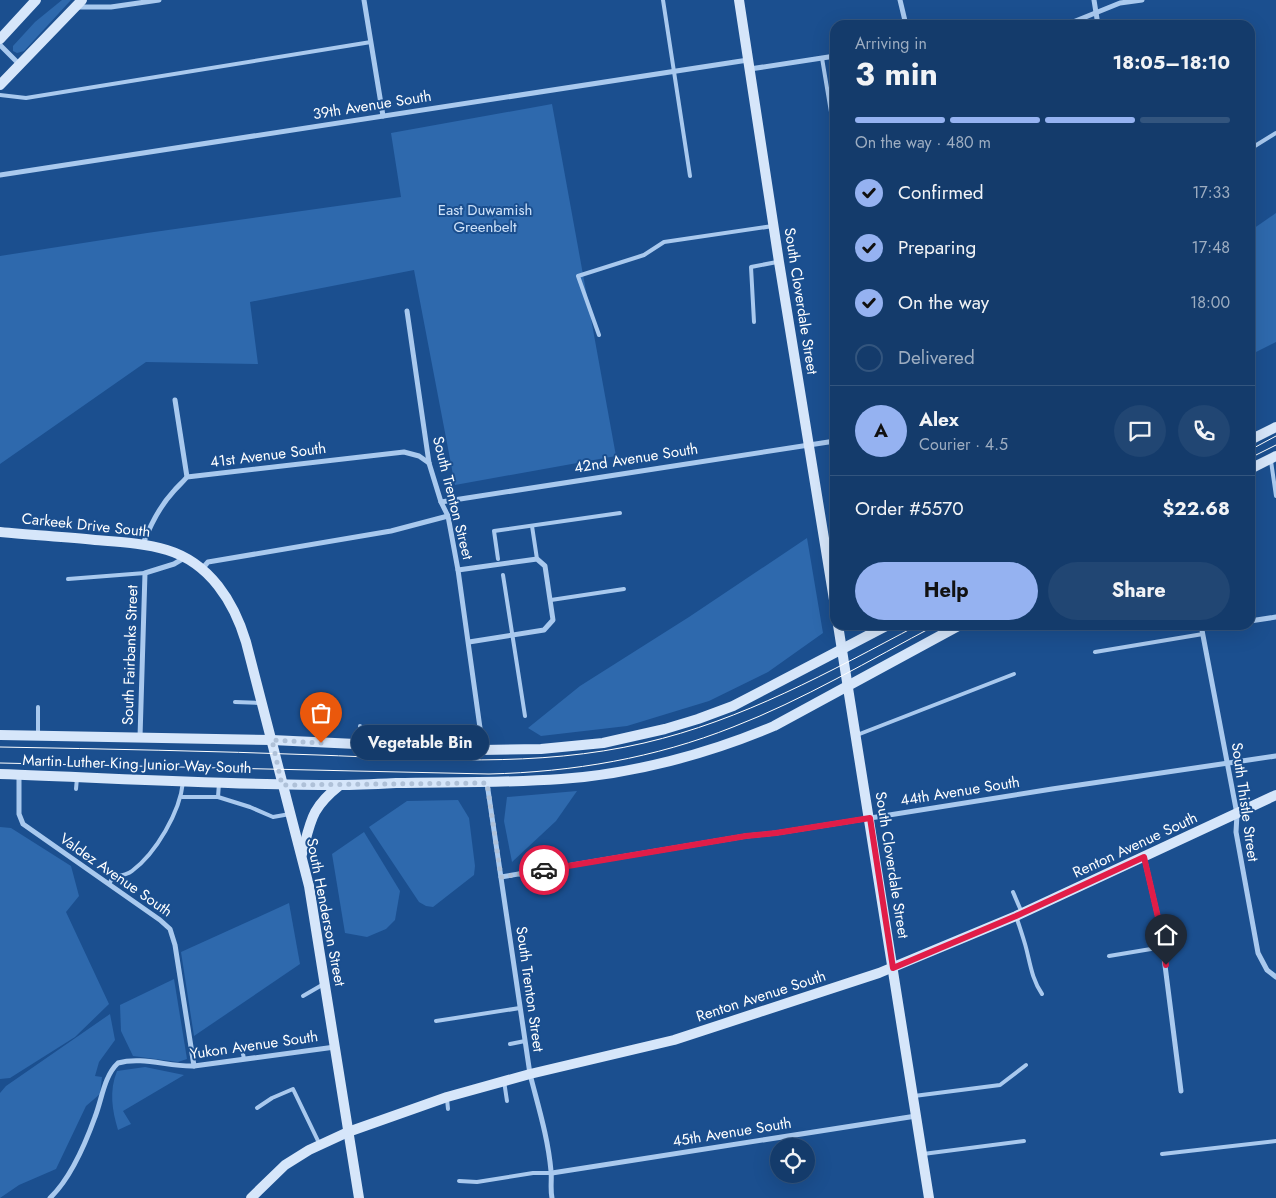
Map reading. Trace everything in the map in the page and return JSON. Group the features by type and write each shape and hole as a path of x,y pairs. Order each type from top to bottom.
{"main road":[{"path":"0,39 36,0"},
{"name":"South Cloverdale Street","path":"739,0 773,226 830,575"},
{"path":"0,85 79,3"},
{"path":"1255,438 1276,427"},
{"path":"1255,466 1273,457"},
{"name":"Carkeek Drive South","path":"0,532 143,544 169,550 198,567"},
{"name":"South Henderson Street","path":"198,567 227,597 240,622 272,740 282,785 302,854 309,886 359,1198"},
{"name":"South Cloverdale Street","path":"839,630 929,1198"},
{"name":"Martin Luther King Junior Way South","path":"0,735 272,740 481,750 603,743 665,729 733,706 878,630"},
{"name":"Martin Luther King Junior Way South","path":"0,774 76,783 183,782 340,785 487,783 563,779 620,771 677,759 744,738 774,726 951,630"},
{"path":"302,854 313,813 327,796 340,785"},
{"name":"Renton Avenue South","path":"251,1198 285,1165 320,1144 348,1132 447,1096 674,1040 893,968 1019,915 1276,795"}],"street":[{"path":"79,3 111,7 159,0"},
{"path":"364,0 383,116"},
{"path":"900,0 905,20"},
{"path":"1094,0 1097,20"},
{"path":"1077,20 1120,3 1142,0"},
{"path":"0,45 19,64"},
{"name":"39th Avenue South","path":"0,176 675,72 830,57"},
{"name":"South Trenton Street","path":"407,311 429,464 441,502 448,516 458,570 469,642 481,736 481,750"},
{"path":"143,544 162,506 172,492 187,478 175,400"},
{"name":"42nd Avenue South","path":"441,502 830,442"},
{"name":"41st Avenue South","path":"187,478 404,452 419,456 429,464"},
{"path":"198,567 208,562 391,531 448,516"},
{"path":"145,573 174,564 184,558"},
{"path":"458,570 537,559 545,566 551,600 553,620 544,630 469,642"},
{"name":"South Fairbanks Street","path":"140,738 145,573"},
{"path":"1255,620 1276,617"},
{"name":"South Thistle Street","path":"1202,630 1237,814 1236,832 1258,953 1267,970 1276,977"},
{"name":"44th Avenue South","path":"501,877 746,836 776,833 1276,756"},
{"name":"Valdez Avenue South","path":"18,775 19,814 23,824 160,920 170,929 175,945 194,1066"},
{"name":"South Trenton Street","path":"487,783 530,1074 543,1119 552,1173 550,1185 552,1198"},
{"path":"1144,857 1160,926 1181,1091"},
{"name":"Yukon Avenue South","path":"50,1198 68,1177 95,1119 109,1074 118,1063 136,1060 180,1067 194,1066 335,1046"},
{"name":"45th Avenue South","path":"552,1173 917,1116"}],"lane":[{"path":"663,0 690,176"},
{"path":"0,95 26,98 371,42"},
{"path":"822,58 830,106"},
{"path":"1255,145 1276,133"},
{"path":"599,335 578,276 644,255 664,242 773,226"},
{"path":"754,322 751,266 779,262"},
{"path":"1273,457 1276,496"},
{"path":"498,559 494,531 620,513"},
{"path":"532,526 537,559"},
{"path":"68,579 145,573"},
{"path":"503,575 525,716"},
{"path":"551,600 624,589"},
{"path":"1095,652 1197,630"},
{"path":"856,735 1014,674"},
{"path":"235,702 262,703"},
{"path":"38,707 38,736"},
{"path":"360,726 360,744"},
{"path":"109,884 114,877 130,872 156,848 182,797 183,782"},
{"path":"218,797 219,783"},
{"path":"182,797 218,797 250,807 273,818 290,813"},
{"path":"1013,892 1030,969 1042,994"},
{"path":"1109,956 1163,947"},
{"path":"303,996 325,983"},
{"path":"436,1021 520,1008"},
{"path":"510,1044 525,1041"},
{"path":"242,1049 244,1060"},
{"path":"914,1096 1000,1084 1026,1065"},
{"path":"504,1081 507,1101"},
{"path":"257,1108 272,1098 293,1089 320,1144"},
{"path":"447,1096 448,1109"},
{"path":"922,1154 1024,1141"},
{"path":"1162,1154 1276,1141"},
{"path":"459,1181 477,1182 533,1173 552,1173"}],"green space":[{"path":"62,0 71,0 24,51 17,53 13,51 13,46 35,22"},
{"name":"East Duwamish Greenbelt","path":"552,104 616,456 455,485 414,270 250,302 258,364 146,362 0,464 0,256 401,197 391,133"},
{"path":"1276,213 1276,342 1255,352 1255,228"},
{"path":"807,538 823,633 768,672 709,701 627,726 541,736 528,728 580,686 689,617"},
{"path":"577,791 556,821 512,862 504,821 507,797"},
{"path":"458,800 469,818 475,866 474,875 433,907 426,906 419,902 369,827 407,801"},
{"path":"0,827 11,828 71,866 79,896 66,912 109,1004 75,1037 10,1078 0,1079"},
{"path":"364,832 400,891 395,920 386,929 367,937 345,933 332,854"},
{"path":"289,903 300,964 194,1036 181,952"},
{"path":"174,979 187,1059 178,1062 133,1056 121,1031 120,1005"},
{"path":"110,1014 115,1040 99,1062 95,1076 102,1077 100,1094 86,1106 56,1169 19,1185 0,1198 0,1093 6,1086"},
{"path":"145,1067 184,1075 123,1111 131,1124 118,1130 112,1100 114,1078 117,1071"}],"tram line":[{"path":"1255,447 1276,436"},
{"path":"1255,456 1276,445"},
{"path":"0,747 199,751 441,760 523,759 604,751 681,733 751,708 818,677 909,630"},
{"path":"0,763 489,774 520,773 583,766 644,755 704,738 733,727 811,692 927,630"}],"way so far":[{"path":"321,743 272,740 282,785 487,783 501,877 544,870"}],"place":[{"name":"Vegetable Bin","path":"321,743"}],"route":[{"path":"544,870 746,836 870,818 893,968 1016,916 1144,857 1160,926 1166,965"}]}
